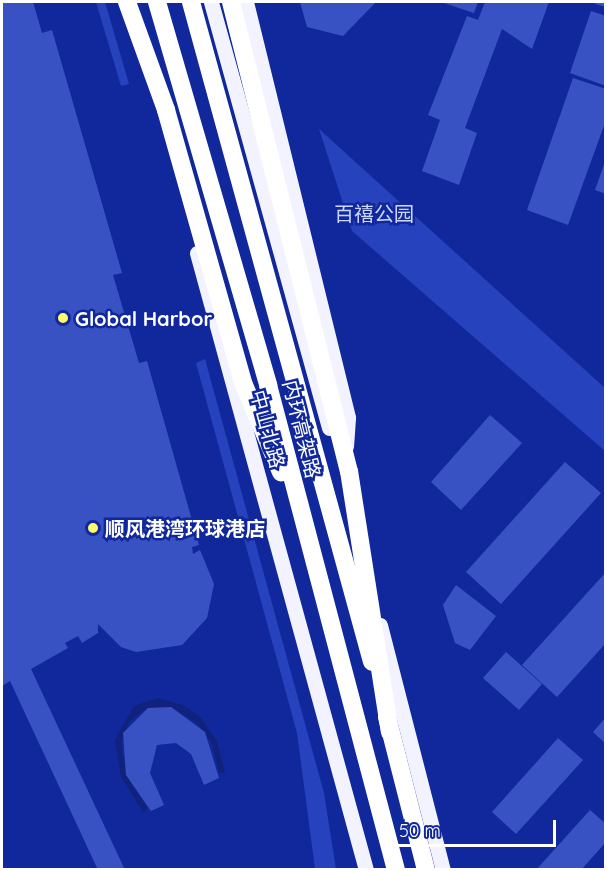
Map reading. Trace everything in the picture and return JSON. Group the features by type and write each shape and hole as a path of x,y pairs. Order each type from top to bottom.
{"highway":[{"path":"126,2 166,110 244,385 304,524"},
{"name":"内环高架路","path":"158,2 304,524 396,870"},
{"name":"内环高架路","path":"191,2 426,870"},
{"path":"231,2 350,471 390,732"}],"main road":[{"name":"中山北路","path":"126,2 366,870"},
{"path":"211,2 344,482 443,870"},
{"path":"246,2 348,418 344,482"}],"green space":[{"path":"96,2 105,2 129,84 121,86"},
{"name":"百禧公园","path":"319,129 605,388 605,451 352,231"},
{"path":"205,359 324,793 336,869 315,869 297,733 196,363"}],"shaded area":[{"path":"158,698 183,705 200,717 217,741 225,773 219,773 212,744 197,723 171,707 147,708 129,722 121,743 126,775 147,808 144,813 121,777 115,740 134,706"}],"building":[{"name":"Global Harbor","path":"2,2 33,2 42,33 52,30 122,273 113,275 139,363 147,361 199,545 192,547 193,554 200,550 214,584 207,618 182,645 136,652 121,647 98,624 98,633 82,643 78,636 65,643 68,648 31,669 125,870 98,870 10,681 2,686"},
{"path":"300,2 376,2 343,36 307,27"},
{"path":"441,2 478,2 474,13"},
{"path":"485,2 549,2 532,49 502,29 465,128 477,133 459,185 422,171 440,120 428,115 467,16 478,20"},
{"path":"606,2 606,7 595,4"},
{"path":"591,11 606,16 606,86 570,73"},
{"path":"573,78 606,89 606,120 568,225 527,210"},
{"path":"606,162 606,194 595,190"},
{"path":"490,415 522,443 461,510 431,482"},
{"path":"565,462 601,493 501,604 466,572"},
{"path":"606,572 606,643 557,697 522,665"},
{"path":"456,585 496,616 470,650 455,643 443,605"},
{"path":"506,652 542,684 519,710 483,678"},
{"path":"171,707 205,732 219,778 204,785 191,754 176,743 157,745 150,773 164,805 151,811 126,775 123,733 148,708"},
{"path":"606,717 606,744 593,732"},
{"path":"558,738 583,760 516,834 492,812"},
{"path":"590,810 606,824 606,842 581,870 536,870"}],"place":[{"name":"Global Harbor","path":"63,318"},
{"name":"顺风港湾环球港店","path":"93,528"}]}
